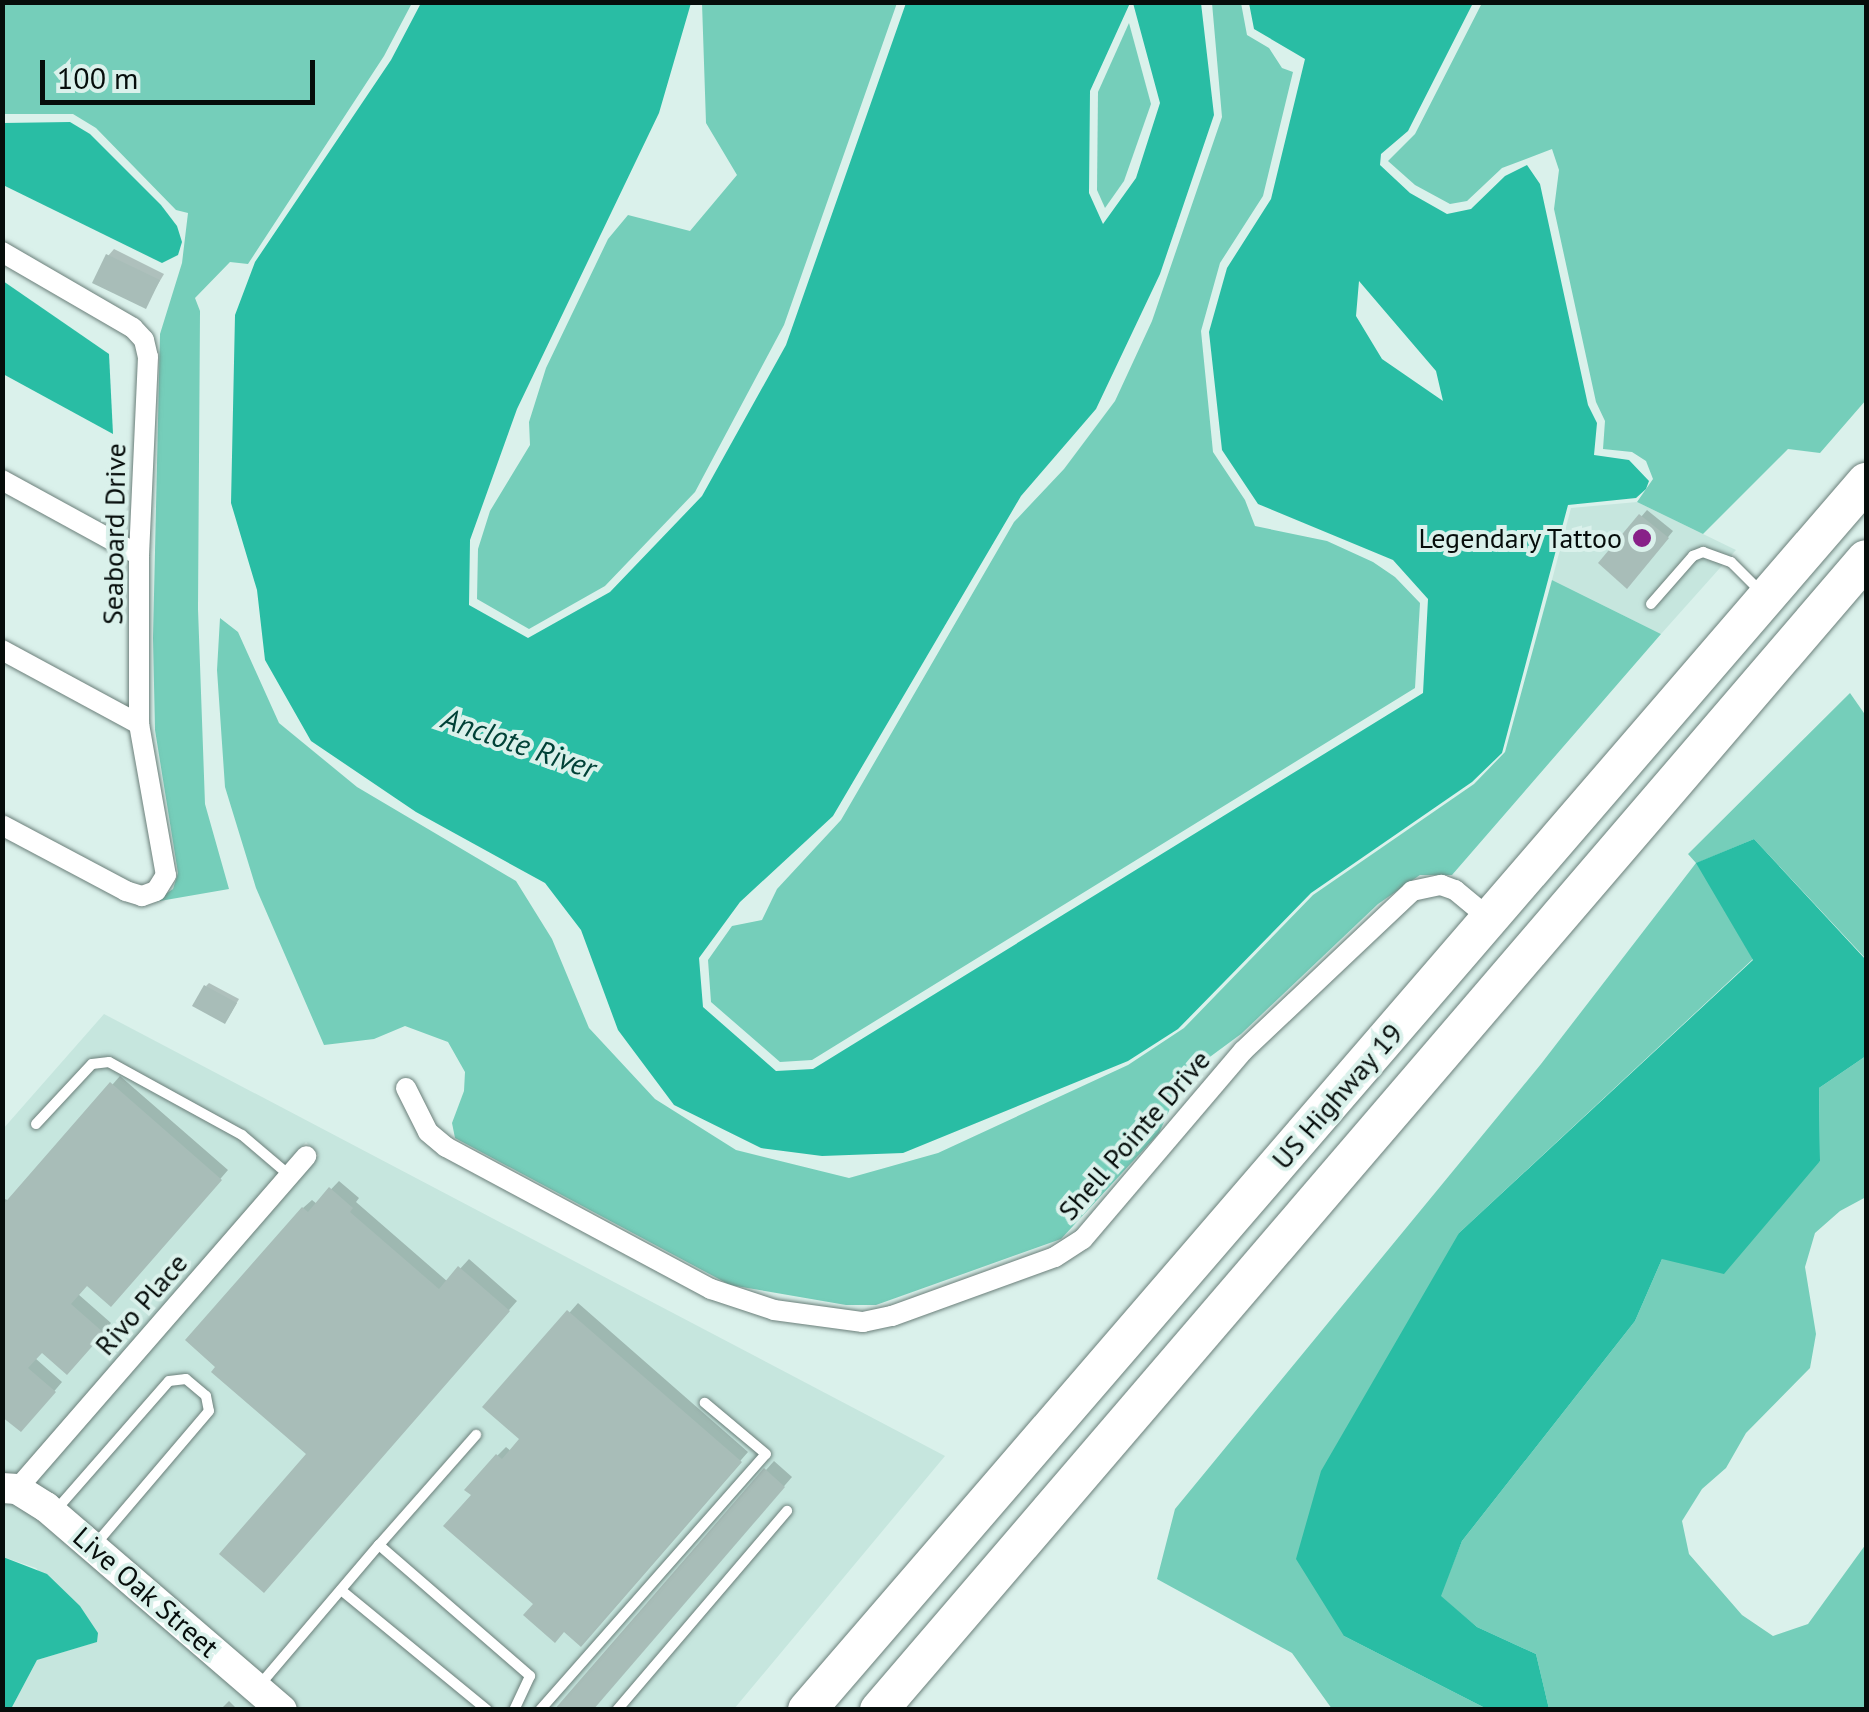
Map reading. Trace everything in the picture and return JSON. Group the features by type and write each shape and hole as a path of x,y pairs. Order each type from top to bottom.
{"highway":[{"name":"US Highway 19","path":"807,1710 1866,482"},
{"name":"US Highway 19","path":"879,1710 1866,559"},
{"path":"1755,688 1770,634 1767,598"}],"street":[{"name":"Seaboard Drive","path":"2,252 133,328 144,340 148,356 139,555 139,724 166,875 156,891 142,896 126,892 2,824"},
{"path":"2,480 139,555"},
{"path":"2,650 139,724"},
{"name":"Shell Pointe Drive","path":"406,1088 428,1132 446,1147 711,1289 774,1310 863,1322 892,1316 1055,1257 1083,1240 1243,1051 1412,890 1441,885 1455,890 1490,919"},
{"name":"Rivo Place","path":"10,1488 306,1156"},
{"name":"Live Oak Street","path":"10,1488 54,1514 282,1710"}],"lane":[{"path":"1651,604 1693,556 1704,552 1730,562 1767,598"},
{"path":"36,1124 92,1064 110,1062 242,1135 290,1175"},
{"path":"54,1514 169,1381 186,1379 206,1396 209,1412 93,1547"},
{"path":"540,1710 766,1454 705,1403"},
{"path":"257,1688 476,1436"},
{"path":"617,1710 787,1511"},
{"path":"379,1546 530,1676 514,1710"},
{"path":"340,1590 488,1710"}],"shaded area":[{"path":"2,3 412,3 384,56 248,264 230,262 195,298 200,311 198,609 205,804 229,889 154,902 173,889 178,873 155,730 153,638 160,334 182,263 188,213 176,210 96,128 73,114 3,114"},
{"path":"702,3 897,3 784,325 695,492 605,586 529,629 477,599 478,549 490,511 530,445 529,422 546,368 608,239 628,215 690,231 737,175 706,123"},
{"path":"1212,3 1241,3 1247,35 1269,48 1282,68 1293,72 1263,196 1220,263 1201,331 1213,452 1245,500 1255,526 1327,541 1373,562 1395,577 1420,603 1415,688 812,1060 780,1062 711,1002 708,960 732,926 762,920 777,889 841,820 1014,522 1064,469 1115,401 1152,321 1222,117"},
{"path":"1482,3 1866,3 1866,400 1820,453 1788,449 1703,534 1637,502 1653,479 1646,461 1632,452 1603,449 1605,421 1596,402 1554,209 1559,170 1552,149 1502,168 1467,201 1450,204 1415,185 1388,161 1415,134"},
{"path":"1129,23 1151,104 1124,181 1105,208 1097,190 1098,92"},
{"path":"1637,502 1736,550 1661,634 1552,580 1571,508"},
{"path":"1552,580 1661,634 1452,875 1420,875 1378,904 1241,1034 1203,1062 1178,1091 1159,1133 1061,1239 876,1305 846,1305 730,1285 455,1138 452,1123 464,1091 465,1072 448,1042 405,1026 374,1039 324,1045 256,888 225,787 217,670 220,618 238,632 279,723 357,787 516,881 552,939 589,1028 655,1099 736,1150 849,1178 938,1153 1128,1065 1184,1028 1313,895 1474,784 1505,752"},
{"path":"1850,693 1866,716 1866,959 1754,839 1697,863 1753,959 1459,1233 1344,1636 1487,1709 1332,1709 1292,1653 1157,1579 1175,1509 1541,1064 1696,863 1688,854"},
{"path":"104,1014 945,1456 734,1709 298,1709 33,1485 319,1155 306,1142 14,1478 3,1478 3,1129"},
{"path":"1866,1056 1866,1197 1840,1211 1815,1233 1805,1267 1816,1334 1810,1368 1746,1433 1726,1468 1702,1489 1682,1521 1689,1554 1742,1615 1773,1636 1808,1624 1866,1544 1866,1709 1549,1709 1536,1654 1477,1627 1440,1596 1462,1541 1635,1321 1662,1259 1820,1161 1819,1088"},
{"path":"3,1499 19,1501 266,1709 11,1709 37,1660 96,1642 36,1568 3,1557"}],"water":[{"name":"Anclote River","path":"421,3 691,3 659,113 517,409 470,540 469,605 528,638 610,592 702,496 786,345 906,3 1130,3 1090,91 1089,193 1103,224 1136,178 1160,103 1133,3 1201,3 1214,115 1160,274 1096,409 1021,496 833,816 740,902 699,958 703,1007 776,1071 813,1069 1423,693 1428,599 1393,560 1258,504 1222,450 1209,332 1227,268 1271,199 1305,59 1254,29 1249,3 1473,3 1408,131 1381,154 1380,165 1410,193 1447,214 1471,209 1505,176 1527,165 1540,184 1588,405 1597,423 1594,455 1629,460 1649,481 1636,498 1568,505 1502,753 1472,782 1311,893 1178,1029 1128,1061 903,1153 822,1156 761,1148 674,1105 618,1030 581,930 545,883 416,812 311,741 265,660 257,590 231,503 235,315 255,262 391,60","holes":["1359,281 1436,371 1443,401 1382,359 1356,316"]},
{"path":"70,122 90,134 161,205 177,226 182,242 178,255 162,263 3,185 3,123"},
{"path":"3,281 109,354 113,434 3,374"},
{"path":"1754,839 1866,960 1866,1056 1819,1088 1820,1161 1724,1274 1662,1259 1635,1321 1462,1541 1441,1596 1477,1627 1536,1654 1549,1709 1487,1709 1344,1636 1296,1559 1321,1471 1459,1233 1753,960 1696,863"},
{"path":"3,1557 47,1574 80,1606 98,1633 97,1642 37,1660 11,1709 3,1709"}],"building":[{"path":"106,254 160,280 146,309 92,283"},
{"path":"1639,514 1669,538 1627,589 1598,563"},
{"path":"204,985 237,1003 225,1024 192,1006"},
{"path":"110,1082 222,1180 111,1307 87,1286 71,1304 104,1333 67,1375 42,1353 28,1368 56,1392 21,1432 2,1417 2,1206"},
{"path":"329,1187 353,1208 350,1212 439,1289 458,1266 510,1311 264,1593 219,1554 306,1454 211,1372 215,1367 185,1340 302,1207 308,1212"},
{"path":"567,1310 742,1462 581,1647 564,1632 555,1643 523,1615 533,1604 443,1526 471,1495 464,1490 496,1454 502,1459 519,1439 482,1407"},
{"path":"764,1468 785,1487 593,1710 554,1710"}],"place":[{"name":"Legendary Tattoo","path":"1642,538"}]}
